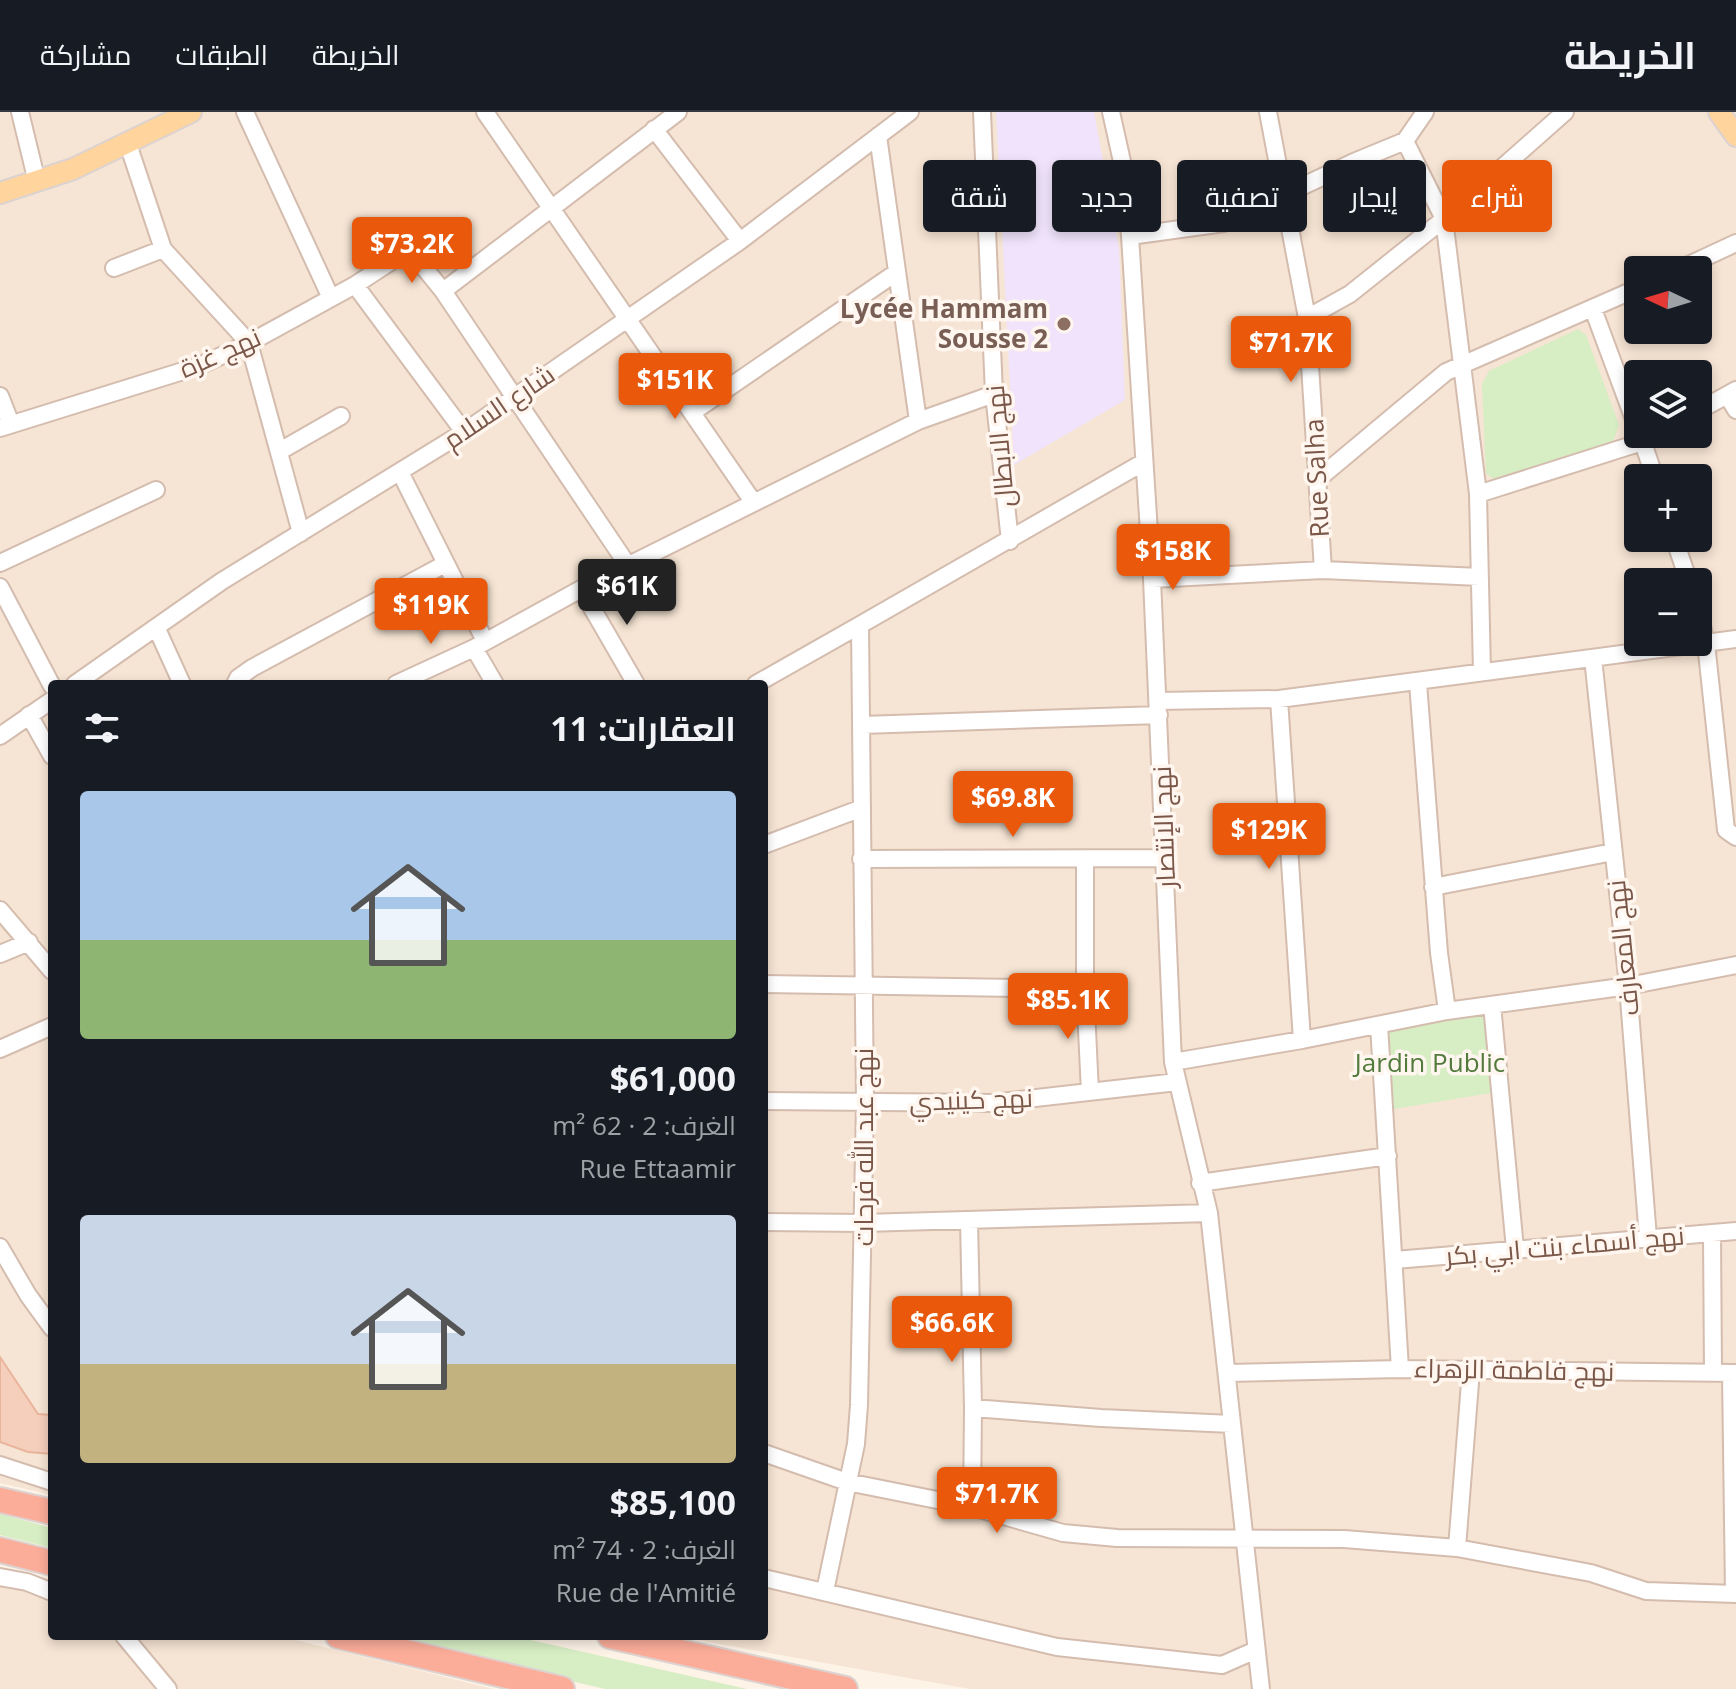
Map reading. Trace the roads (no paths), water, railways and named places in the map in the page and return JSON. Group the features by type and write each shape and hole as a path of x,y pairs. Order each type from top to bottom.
{"highway":[{"path":"0,1500 48,1511"},
{"path":"0,1550 48,1562"},
{"path":"355,1640 562,1689"},
{"path":"635,1640 845,1689"}],"main road":[{"path":"0,193 73,169 191,112"},
{"path":"1719,112 1736,136"}],"street":[{"path":"20,112 37,182"},
{"path":"245,112 330,296"},
{"path":"485,112 754,503"},
{"path":"629,567 443,291 551,208 655,120 678,112"},
{"name":"شارع السلام","path":"81,680 222,581 464,432 740,241 910,112"},
{"name":"نهج الابطال","path":"982,112 994,394 1010,541"},
{"name":"نهج الإنتصار","path":"1111,112 1123,166 1130,236 1159,708 1173,1062 1209,1213 1261,1689"},
{"name":"Rue Salha","path":"1268,112 1278,160"},
{"path":"1307,184 1405,141 1425,112"},
{"path":"1511,160 1565,112"},
{"path":"655,120 740,241"},
{"path":"878,136 918,421"},
{"path":"1405,141 1442,215"},
{"path":"128,144 163,249 249,343 301,533"},
{"path":"1307,318 1350,294 1442,221"},
{"path":"1130,236 1177,230"},
{"name":"Rue Salha","path":"1292,232 1307,318 1323,570"},
{"path":"1446,232 1478,494 1482,672"},
{"path":"1708,256 1736,243"},
{"path":"114,268 163,249"},
{"name":"نهج غزة","path":"6,426 199,366 249,343 355,285 407,251 413,254 443,291"},
{"path":"693,412 897,272"},
{"path":"355,285 464,432"},
{"path":"1318,479 1428,384 1463,363 1624,295"},
{"path":"1593,309 1624,386"},
{"path":"404,680 918,421 994,394"},
{"path":"0,396 6,426"},
{"path":"1712,406 1733,398"},
{"path":"280,451 341,416"},
{"path":"1478,494 1624,442"},
{"path":"763,680 1144,462"},
{"path":"400,472 464,596 494,680"},
{"path":"0,563 156,490"},
{"path":"237,680 252,668 445,564"},
{"path":"1152,579 1323,570 1480,577"},
{"path":"0,587 49,680"},
{"path":"581,589 634,680"},
{"name":"نهج عبد الله فرحات","path":"825,1591 856,1444 859,1405 865,1103 860,625"},
{"path":"157,629 180,680"},
{"path":"1712,642 1736,639"},
{"path":"862,725 1279,699 1624,654"},
{"path":"1707,656 1726,830 1736,837"},
{"name":"نهج المعارف","path":"1593,658 1628,986 1648,1238"},
{"path":"1418,683 1433,887 1447,1011"},
{"path":"1279,699 1302,1040"},
{"path":"0,736 48,703"},
{"path":"29,715 48,749"},
{"path":"768,843 862,808"},
{"path":"1433,887 1613,852"},
{"path":"861,859 1166,858"},
{"path":"1085,859 1085,989 1090,1092"},
{"path":"0,910 48,966"},
{"path":"0,954 29,942"},
{"path":"1173,1062 1447,1011 1628,986 1736,965"},
{"path":"768,984 1085,989"},
{"path":"1492,1005 1515,1249"},
{"name":"نهج فاطمة الزهراء","path":"1379,1025 1400,1369 1733,1373"},
{"path":"0,1049 48,1028"},
{"name":"نهج كينيدي","path":"768,1101 992,1103 1177,1082"},
{"path":"1200,1183 1388,1156"},
{"path":"768,1222 864,1223 1209,1213"},
{"path":"969,1220 972,1507"},
{"name":"نهج أسماء بنت ابي بكر","path":"1395,1260 1736,1231"},
{"path":"1712,1233 1713,1373"},
{"path":"0,1247 8,1264 48,1322"},
{"path":"1228,1373 1400,1369"},
{"path":"1457,1548 1471,1370"},
{"path":"768,1454 847,1482 972,1507 1063,1533 1117,1538 1344,1539 1457,1548 1591,1573 1646,1591 1735,1594 1733,1373"},
{"path":"973,1408 1232,1424"},
{"path":"0,1465 48,1481"},
{"path":"0,1577 27,1582 48,1590"},
{"path":"768,1579 1057,1647 1222,1665 1256,1650"},
{"path":"127,1640 168,1689"}],"place":[{"name":"Lycée Hammam Sousse 2","path":"1064,324"}],"park label":[{"name":"Jardin Public","path":"1430,1063"}]}
